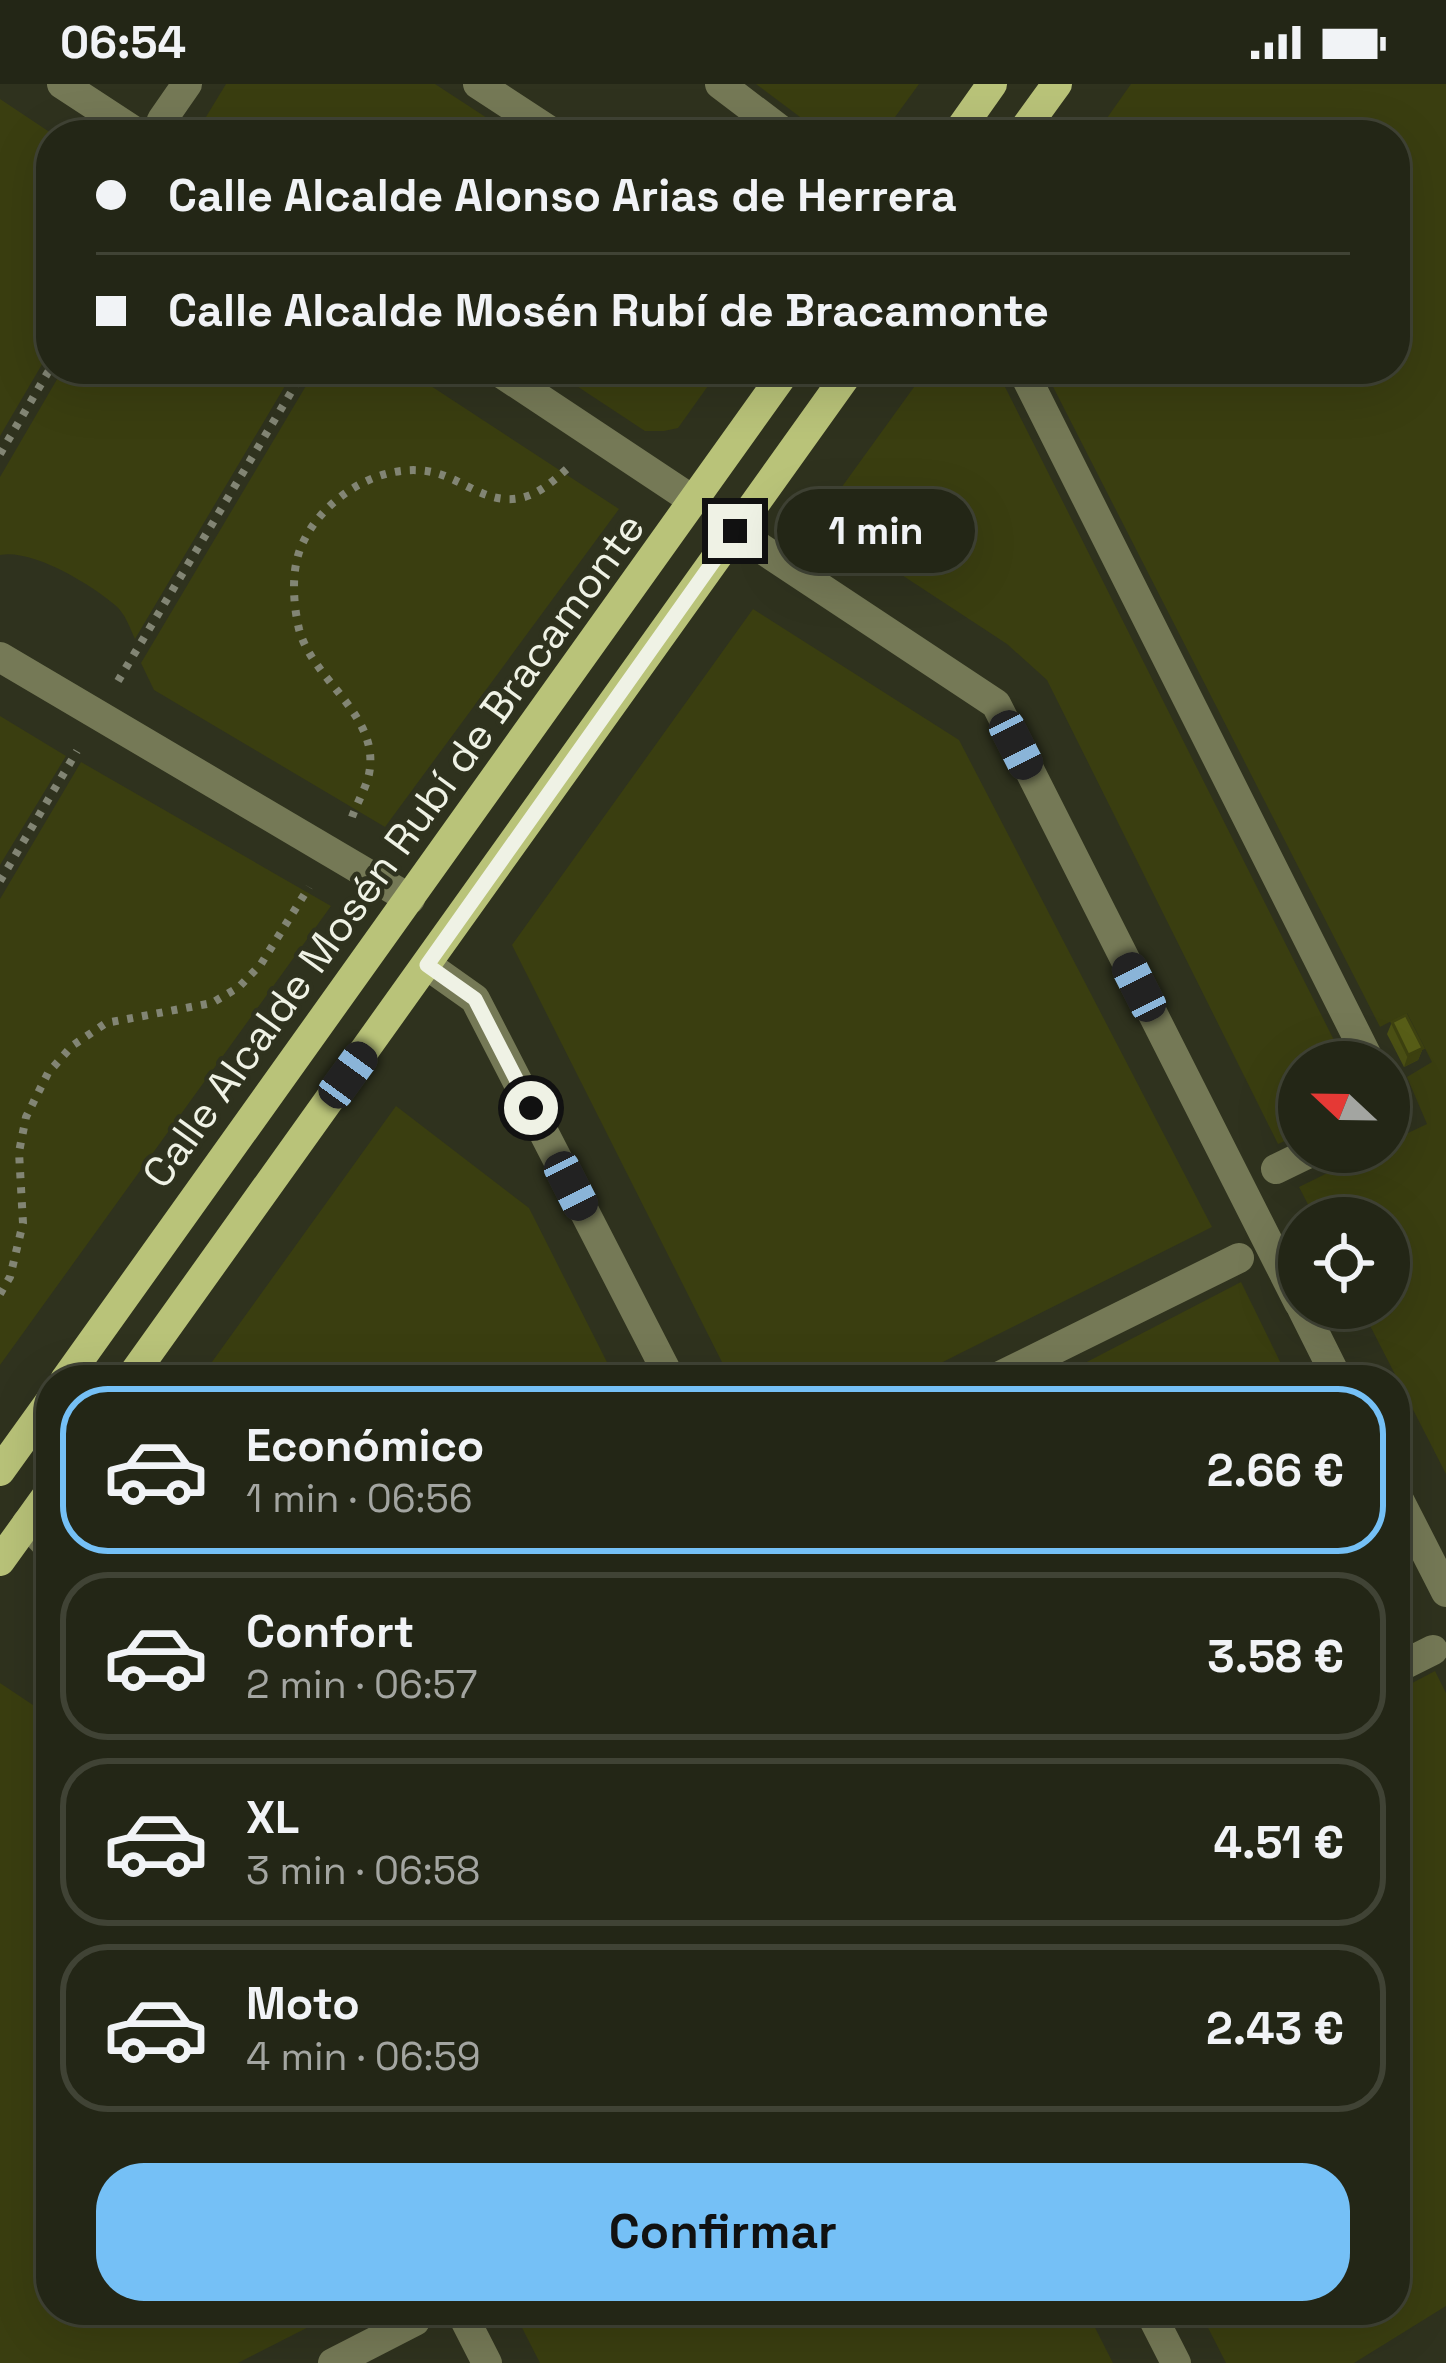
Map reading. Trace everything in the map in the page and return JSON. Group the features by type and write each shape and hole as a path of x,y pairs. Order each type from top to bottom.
{"main road":[{"path":"967,120 992,84"},
{"path":"1031,120 1057,84"},
{"name":"Calle Alcalde Mosén Rubí de Bracamonte","path":"76,1365 776,384"},
{"path":"140,1365 840,384"},
{"path":"0,1471 9,1440 36,1414"},
{"path":"0,1561 36,1511"}],"street":[{"path":"62,84 135,120"},
{"path":"158,120 187,84"},
{"path":"478,84 533,120"},
{"path":"720,84 767,120"},
{"path":"518,384 694,501"},
{"path":"1030,384 1359,1041"},
{"path":"735,531 996,704 1278,1262"},
{"path":"0,657 410,899"},
{"path":"427,965 475,999 663,1365"},
{"path":"1022,1365 1240,1258"},
{"path":"1312,1329 1330,1365"},
{"path":"1410,1521 1446,1592"},
{"path":"27,1523 36,1533"},
{"path":"1410,1662 1433,1650"},
{"path":"333,2363 407,2325"},
{"path":"468,2325 487,2363"},
{"path":"1157,2325 1176,2363"}],"path":[{"path":"0,454 41,384"},
{"path":"118,681 296,384"},
{"path":"352,817 369,773 369,742 348,704 304,650 293,590 300,550 319,515 355,488 388,472 434,472 502,500 545,489 568,467"},
{"path":"0,880 77,751"},
{"path":"0,1294 10,1277 23,1223 20,1152 26,1117 48,1073 72,1046 106,1023 212,1003 239,987 262,964 309,887"}],"green space":[{"path":"226,84 435,84 490,120 204,120"},
{"path":"756,84 919,84 893,120 804,120"},
{"path":"1131,84 1446,84 1446,1474 1410,1404 1410,1365 1390,1365 1372,1329 1410,1329 1410,1197 1304,1197 1299,1187 1327,1173 1410,1173 1410,1132 1427,1124 1410,1075 1432,1062 1407,1013 1380,1027 1052,384 1410,384 1410,120 1106,120"},
{"path":"0,99 36,123 36,375 0,436"},
{"path":"54,384 286,384 135,639 119,608 91,587 28,557 0,555 0,477"},
{"path":"307,384 428,384 619,509 385,827 154,690 141,663"},
{"path":"574,384 709,384 678,428 645,431"},
{"path":"916,384 1004,384 1334,1041 1278,1041 1278,1144 1047,680 1007,644 818,520"},
{"path":"753,609 959,740 1212,1227 937,1365 723,1365 512,945"},
{"path":"0,716 66,756 0,865"},
{"path":"81,762 331,906 0,1365 0,899"},
{"path":"396,1106 529,1208 608,1365 210,1365"},
{"path":"1241,1282 1282,1365 1081,1365"},
{"path":"1435,1671 1446,1693 1446,2306 1354,2363 1226,2363 1207,2325 1410,2325 1410,1684"},
{"path":"0,1683 36,1707 36,2325 313,2325 238,2363 0,2363"},
{"path":"521,2325 1094,2325 1113,2363 540,2363"}],"building":[{"path":"1406,1015 1423,1048 1410,1054 1410,1041 1401,1041 1392,1022"}],"route":[{"path":"531,1108 475,999 427,965 735,531"}]}
